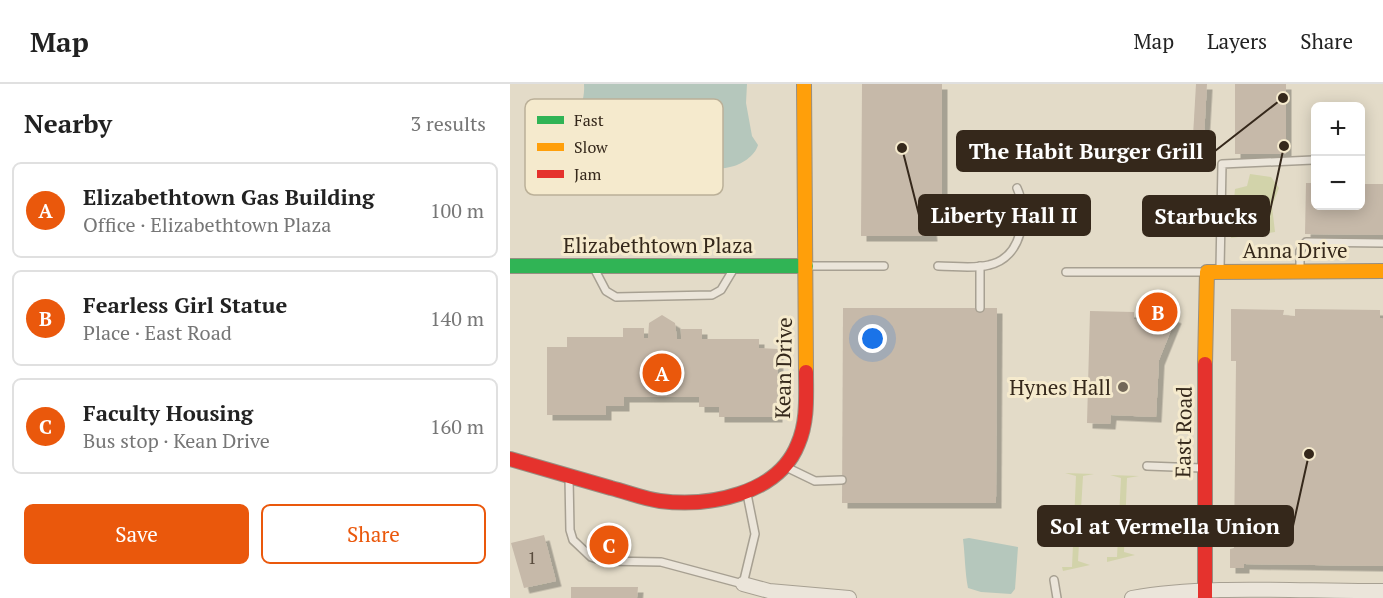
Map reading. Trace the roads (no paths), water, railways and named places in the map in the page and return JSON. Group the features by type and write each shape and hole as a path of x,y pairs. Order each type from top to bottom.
{"street":[{"name":"Kean Drive","path":"510,459 657,501 675,503 713,500 747,490 784,466 795,453 804,428 806,402 804,84"},
{"name":"Elizabethtown Plaza","path":"510,266 593,264 806,266"},
{"name":"Anna Drive","path":"1213,272 1383,271"},
{"name":"East Road","path":"1205,595 1203,468 1213,272"},
{"path":"744,584 769,591 849,598"},
{"path":"1132,598 1159,593 1356,595 1383,591"}],"lane":[{"path":"1066,272 1213,272 1221,164 1311,160"},
{"path":"938,266 989,266 1004,259 1018,241 1022,205 1017,188"},
{"path":"1300,271 1300,251 1306,242 1383,243"},
{"path":"593,264 606,291 616,297 712,295 721,290 735,266"},
{"path":"806,266 884,266"},
{"path":"980,266 980,308"},
{"path":"784,466 815,481 842,480"},
{"path":"1148,466 1203,468"},
{"path":"569,474 569,526 573,540 591,557 603,561 661,562 744,584 755,534 747,490"},
{"path":"1054,580 1057,598"}],"place":[{"name":"The Habit Burger Grill","path":"1283,98"},
{"name":"Starbucks","path":"1284,146"},
{"name":"Liberty Hall II","path":"902,148"},
{"name":"Fearless Girl Statue","path":"1158,312"},
{"name":"Elizabethtown Gas Building","path":"662,373"},
{"name":"Hynes Hall","path":"1123,387"},
{"name":"Sol at Vermella Union","path":"1309,454"},
{"name":"Faculty Housing","path":"609,545"}]}
